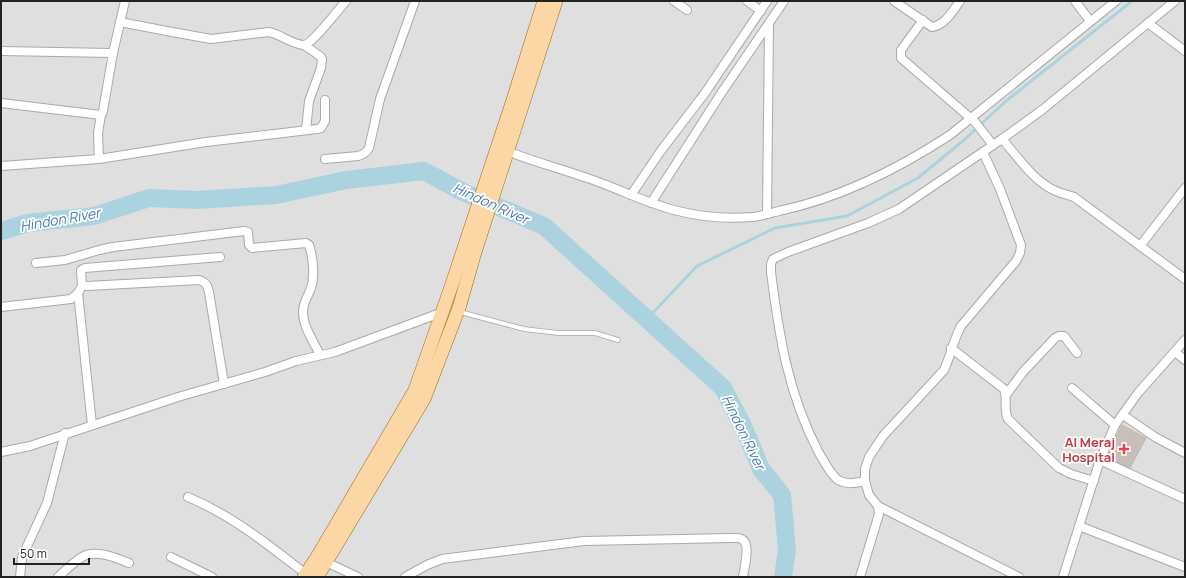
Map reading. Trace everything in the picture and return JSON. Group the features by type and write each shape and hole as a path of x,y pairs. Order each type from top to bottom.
{"main road":[{"path":"542,26 544,1"},
{"path":"309,576 319,554 415,390 442,313 469,250 503,152 542,26 556,1"},
{"path":"309,576 326,562 424,399 458,309 469,250"},
{"path":"432,340 445,346"}],"street":[{"path":"99,159 98,134 101,115 104,111 113,53 125,1"},
{"path":"304,45 313,39 346,1"},
{"path":"325,159 358,156 366,152 380,99 416,1"},
{"path":"674,1 687,10"},
{"path":"747,1 761,11"},
{"path":"641,199 660,152 705,93 768,1"},
{"path":"641,199 722,92 784,1"},
{"path":"894,1 924,20 932,27 943,23 960,1"},
{"path":"1075,1 1090,21"},
{"path":"503,152 582,176 677,211 710,217 754,217 797,207 826,199 854,187 929,149 972,120 1116,1"},
{"path":"864,481 846,483 838,479 822,458 812,440 793,392 787,371 778,329 771,264 773,259 898,210 983,152 991,142 1002,139 1042,110 1175,1"},
{"path":"924,20 900,50 901,58 972,120 991,142"},
{"path":"120,22 211,38 242,36 269,32 304,45 322,59 309,101 306,130"},
{"path":"767,214 769,23"},
{"path":"1148,23 1185,51"},
{"path":"1,51 113,53"},
{"path":"1,166 99,159 206,142 321,128 325,121 325,100"},
{"path":"1,103 101,115"},
{"path":"1002,139 1034,176 1047,186 1074,197 1185,279"},
{"path":"983,152 1000,189 1021,244 1020,253 1016,261 961,326 954,338 949,359 944,370 883,436 869,457 865,469 864,481 869,495 878,506 1019,577"},
{"path":"1140,246 1185,188"},
{"path":"36,263 65,260 114,247 244,231 248,232 249,245 252,248 306,243 309,245 310,250 312,275 310,290 305,299 304,319 307,330 320,355"},
{"path":"92,425 80,290 81,270 85,268 220,257"},
{"path":"1,307 71,299 80,290 199,280 204,281 209,292 224,384"},
{"path":"1,452 30,446 65,433 265,372 296,361 348,348 442,313 458,309"},
{"path":"1006,395 1023,372 1055,338 1064,336 1077,353"},
{"path":"1063,577 1100,460 1115,425 1138,393 1185,340"},
{"path":"951,348 1004,389 1006,395 1005,413 1008,419 1022,434 1059,468 1071,474 1094,481"},
{"path":"1175,352 1185,360"},
{"path":"1072,388 1115,425"},
{"path":"1122,415 1156,437 1185,453"},
{"path":"20,577 22,557 47,503 65,433"},
{"path":"1100,460 1185,499"},
{"path":"188,497 226,515 309,576"},
{"path":"860,577 879,514 878,506"},
{"path":"1079,526 1185,567"},
{"path":"405,577 442,559 565,543 604,540 731,538 740,538 745,544 746,551 743,577"},
{"path":"58,577 86,555 106,555 130,563"},
{"path":"171,557 212,577"},
{"path":"326,562 358,577"}],"lane":[{"path":"458,309 529,330 558,333 595,333 618,340"}],"shaded area":[{"path":"1,1 1185,1 1185,577 1,577"}],"building":[{"path":"1122,425 1146,438 1130,468 1107,457"}],"waterway":[{"path":"647,319 697,266 775,228 847,216 918,178 964,140 1006,101 1132,1"},
{"name":"Hindon River","path":"1,231 28,223 94,216 149,198 198,200 276,195 346,180 424,171 461,191 544,226 723,388 743,426 761,469 782,495 787,550 783,577"}],"place":[{"name":"Al Meraj Hospital","path":"1124,449"}]}
